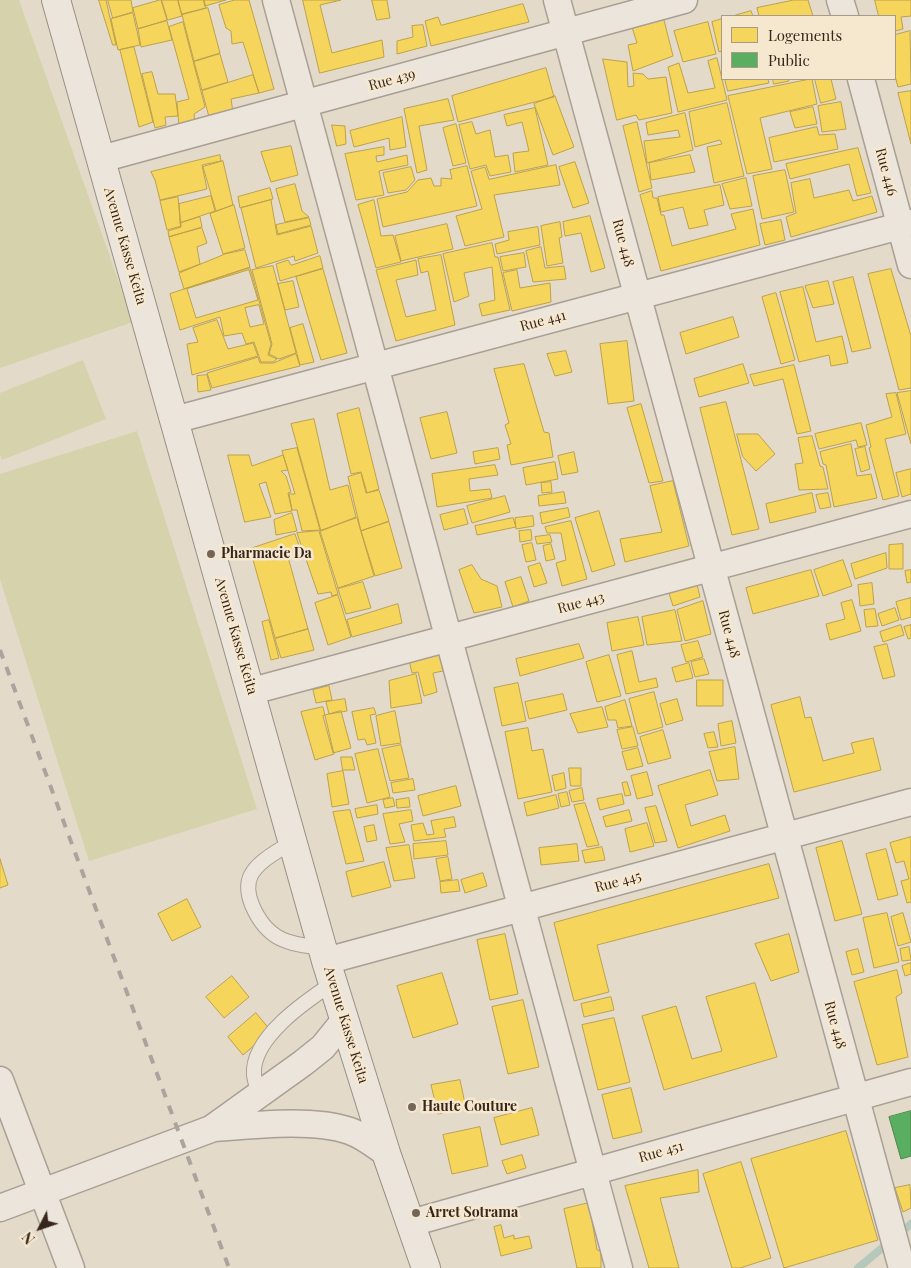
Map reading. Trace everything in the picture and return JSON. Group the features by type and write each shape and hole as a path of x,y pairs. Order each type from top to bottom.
{"main road":[{"name":"Avenue Kasse Keita","path":"56,0 252,691 327,964 386,1154 426,1268"}],"street":[{"path":"276,0 618,1268"},
{"name":"Rue 448","path":"557,0 900,1260"},
{"name":"Rue 439","path":"101,159 684,0"},
{"path":"840,0 845,15"},
{"name":"Rue 446","path":"862,80 906,224 911,265"},
{"name":"Rue 441","path":"174,420 906,224"},
{"name":"Rue 443","path":"252,691 911,514"},
{"name":"Rue 445","path":"327,964 521,908 911,802"},
{"path":"212,1129 323,1047 344,1021"},
{"path":"0,1080 71,1268"},
{"name":"Rue 451","path":"411,1223 911,1082"},
{"path":"0,1208 212,1129 251,1126 330,1125 366,1138 386,1154"}],"lane":[{"path":"259,1094 254,1074 258,1052 281,1022 297,1007 327,964 296,945 267,931 259,922 247,893 251,876 262,862 293,841"}],"shaded area":[{"path":"0,0 19,0 133,322 0,368"},
{"path":"83,360 106,419 2,460 0,454 0,393"},
{"path":"137,431 257,809 89,861 0,579 0,474"}],"building: Logements":[{"path":"99,0 106,0 116,45 113,45"},
{"path":"108,0 131,0 133,12 113,18"},
{"path":"161,0 167,20 138,29 133,8"},
{"path":"162,0 178,0 182,16 168,20"},
{"path":"178,0 204,0 206,8 182,14"},
{"path":"204,0 226,0 205,6"},
{"path":"235,0 249,0 274,89 259,93 243,42 232,44 231,31 226,28 219,5"},
{"path":"303,0 341,0 320,5 332,53 382,40 384,57 320,73"},
{"path":"372,0 387,0 390,18 377,20"},
{"path":"794,0 808,0 813,15 759,15 757,8"},
{"path":"875,0 911,0 911,16 901,17 903,29 896,31 896,15 879,15"},
{"path":"523,4 529,22 431,46 425,21 438,17 441,25"},
{"path":"208,8 220,53 194,61 182,15"},
{"path":"751,11 753,15 737,15"},
{"path":"133,13 140,45 118,50 111,19"},
{"path":"663,16 673,56 633,71 628,45 637,43 631,24"},
{"path":"721,19 721,51 719,52 712,22"},
{"path":"167,21 172,40 141,47 138,29"},
{"path":"183,22 205,107 194,114 195,124 179,127 177,102 189,99 169,27"},
{"path":"708,22 716,54 683,62 674,31"},
{"path":"423,25 427,46 397,54 397,41 413,37 412,26"},
{"path":"910,31 911,84 898,87 896,80 896,35"},
{"path":"134,47 153,122 139,127 120,50"},
{"path":"220,54 228,82 202,90 194,62"},
{"path":"717,58 727,100 678,112 668,67 679,63 688,93 715,88 708,61"},
{"path":"603,59 627,62 628,87 634,86 633,73 643,74 648,79 666,77 672,113 639,120 636,115 617,120"},
{"path":"546,68 554,97 458,122 452,96"},
{"path":"152,72 158,94 175,94 178,116 165,117 166,125 155,128 142,74"},
{"path":"253,75 259,93 231,99 233,112 209,117 202,91"},
{"path":"725,80 768,80 769,83 728,91"},
{"path":"773,80 789,81 774,84"},
{"path":"812,80 817,104 760,118 772,169 747,174 728,96"},
{"path":"815,80 831,80 836,99 821,103"},
{"path":"911,91 911,144 898,93"},
{"path":"555,96 574,147 553,155 534,104"},
{"path":"448,99 454,120 419,126 427,170 417,173 404,109"},
{"path":"841,102 846,129 822,132 818,106"},
{"path":"727,103 744,176 714,183 707,147 722,144 720,140 695,147 689,112"},
{"path":"813,107 817,124 795,128 790,112"},
{"path":"535,108 548,165 515,172 513,153 529,151 522,122 507,126 504,115"},
{"path":"685,113 693,150 647,163 644,141 680,137 678,130 648,135 646,123"},
{"path":"402,117 406,147 390,150 389,138 354,147 350,131"},
{"path":"472,122 476,134 490,130 495,157 508,155 511,172 490,176 486,165 470,169 459,125"},
{"path":"637,122 652,188 639,192 623,126"},
{"path":"456,124 466,163 453,166 443,128"},
{"path":"332,125 345,126 346,144 337,146"},
{"path":"817,127 819,135 835,134 838,149 774,162 769,138"},
{"path":"291,146 298,175 271,182 261,152"},
{"path":"384,147 384,155 376,156 377,162 407,155 408,165 379,171 384,195 356,200 345,154"},
{"path":"858,148 871,193 857,196 849,164 790,179 786,164"},
{"path":"220,155 221,161 202,165 207,189 160,200 151,172"},
{"path":"690,155 695,172 651,180 649,163"},
{"path":"223,161 233,205 216,211 203,167"},
{"path":"575,162 589,203 573,208 559,167"},
{"path":"556,165 560,185 494,195 504,237 465,246 456,216 482,209 471,171 485,167 489,179"},
{"path":"467,166 477,206 383,227 377,199 407,192 418,180 431,178 434,186 441,186 441,178 452,179 450,170"},
{"path":"411,167 415,180 406,190 388,193 383,173"},
{"path":"785,170 794,212 762,219 753,176"},
{"path":"746,178 752,206 730,209 722,184"},
{"path":"810,179 814,198 849,190 853,201 872,196 877,212 791,237 786,217 796,213 791,183"},
{"path":"295,184 302,211 309,217 285,222 276,189"},
{"path":"720,185 724,205 704,210 708,225 689,229 683,207 661,212 658,197"},
{"path":"270,188 273,199 240,208 238,197"},
{"path":"652,191 653,198 657,198 661,215 664,215 672,246 736,229 731,214 753,209 760,245 661,271 640,195"},
{"path":"211,196 215,211 180,223 179,204"},
{"path":"178,197 181,226 167,230 160,201"},
{"path":"271,200 277,235 311,226 318,253 295,261 294,256 256,268 241,208"},
{"path":"374,200 381,236 393,235 401,262 376,268 358,205"},
{"path":"234,205 245,248 223,254 210,214"},
{"path":"590,216 605,268 591,272 581,233 565,236 563,222"},
{"path":"200,217 202,227 169,237 168,231 181,227 180,223"},
{"path":"309,218 311,225 278,234 276,225"},
{"path":"781,220 785,240 765,245 760,224"},
{"path":"560,222 562,237 559,238 563,263 547,266 541,226"},
{"path":"447,224 453,249 401,261 395,236"},
{"path":"538,227 540,245 497,254 495,244 509,240 508,232"},
{"path":"202,228 207,243 197,247 200,264 179,272 169,237"},
{"path":"492,243 495,257 498,257 510,310 482,316 479,304 495,300 492,267 464,273 469,296 454,302 443,254"},
{"path":"541,247 545,268 564,266 566,279 533,282 526,251"},
{"path":"245,250 250,267 184,289 179,273 225,254"},
{"path":"524,253 526,267 503,271 500,257"},
{"path":"441,255 455,325 396,341 376,270 416,260 418,275 396,280 406,317 436,310 428,271 421,273 418,259"},
{"path":"320,256 323,268 280,281 276,264 288,260 291,265"},
{"path":"273,266 296,353 279,359 269,354 272,344 252,270"},
{"path":"250,268 271,344 268,355 277,359 273,362 261,362 254,342 246,344 242,333 224,336 220,317 180,330 170,294","holes":["249,270 258,300 196,318 187,289","259,305 264,324 250,327 245,308"]},
{"path":"323,269 347,353 321,360 296,277"},
{"path":"891,269 911,336 911,388 899,390 868,274"},
{"path":"517,270 520,288 550,283 551,302 512,311 503,273"},
{"path":"853,277 871,348 852,352 833,282"},
{"path":"293,281 299,307 285,310 278,284"},
{"path":"828,281 834,304 813,308 805,286"},
{"path":"803,287 816,342 842,336 848,363 831,366 829,355 799,362 780,292"},
{"path":"776,293 795,360 781,364 762,297"},
{"path":"733,317 739,337 686,354 680,333"},
{"path":"217,320 228,349 253,343 258,356 192,375 187,344 198,342 193,328"},
{"path":"303,324 314,362 300,365 290,328"},
{"path":"627,341 634,401 608,404 600,344"},
{"path":"566,351 572,372 555,376 547,354"},
{"path":"296,354 300,366 212,388 207,373 258,357 260,363 273,363"},
{"path":"524,364 544,432 549,433 553,457 511,465 507,445 511,444 505,425 509,423 494,369"},
{"path":"743,364 749,383 699,397 694,379"},
{"path":"794,365 811,431 797,434 783,379 754,386 750,375"},
{"path":"207,375 211,390 198,392 197,376"},
{"path":"911,391 911,444 897,393"},
{"path":"896,393 906,434 885,439 899,496 883,500 869,448 871,447 866,425 892,417 886,394"},
{"path":"726,402 759,529 732,535 700,408"},
{"path":"641,404 663,481 649,483 627,408"},
{"path":"359,408 379,489 367,493 361,472 351,474 337,414"},
{"path":"447,412 457,453 431,459 420,418"},
{"path":"314,419 330,490 348,485 356,517 321,531 291,424"},
{"path":"861,423 867,445 858,447 856,440 819,449 815,434"},
{"path":"737,434 758,434 775,454 756,471 743,457"},
{"path":"812,436 820,466 823,467 828,489 799,490 795,464 803,463 798,438"},
{"path":"851,444 857,476 871,474 877,498 834,507 826,465 823,464 820,452"},
{"path":"865,447 870,469 861,472 855,449"},
{"path":"297,448 320,530 302,531 297,510 292,510 289,494 295,494 282,451"},
{"path":"498,448 500,459 475,464 473,452"},
{"path":"574,452 578,472 562,475 558,456"},
{"path":"228,455 249,455 252,466 283,455 288,470 281,471 286,476 291,492 288,493 292,511 275,514 266,482 259,484 271,517 245,522"},
{"path":"555,462 558,479 526,485 523,468"},
{"path":"495,465 498,475 469,479 470,491 490,489 492,498 437,507 432,474"},
{"path":"911,469 911,494 902,497 896,473"},
{"path":"361,473 366,493 379,490 389,521 361,531 348,477"},
{"path":"673,481 689,546 625,562 620,539 662,532 650,486"},
{"path":"551,482 552,492 542,493 541,483"},
{"path":"564,492 566,503 539,506 538,496"},
{"path":"812,493 816,512 770,523 766,504"},
{"path":"828,493 831,507 820,509 816,495"},
{"path":"505,496 510,512 472,523 467,506"},
{"path":"568,508 570,517 542,524 540,513"},
{"path":"464,509 468,524 444,530 440,515"},
{"path":"599,511 615,565 592,572 575,518"},
{"path":"292,513 297,531 276,535 274,520"},
{"path":"533,516 534,526 516,529 515,518"},
{"path":"357,518 374,576 338,588 320,531"},
{"path":"513,518 516,527 477,535 475,526"},
{"path":"571,521 587,579 562,586 556,563 566,560 561,533 547,533 545,527"},
{"path":"389,522 402,568 375,576 361,531"},
{"path":"531,530 532,540 520,542 519,531"},
{"path":"319,531 338,594 332,596 331,592 318,594 297,533"},
{"path":"295,534 302,554 288,557 308,629 275,638 250,549"},
{"path":"550,535 552,542 537,544 535,537"},
{"path":"532,543 536,560 526,562 522,545"},
{"path":"551,544 555,559 546,561 543,546"},
{"path":"903,544 903,569 889,569 889,545"},
{"path":"886,553 887,568 855,579 851,564"},
{"path":"843,560 852,586 823,596 814,570"},
{"path":"540,563 547,583 534,587 528,567"},
{"path":"472,565 481,579 497,586 502,607 474,613 459,570"},
{"path":"811,570 819,596 753,614 746,588"},
{"path":"911,570 911,582 907,583 905,571"},
{"path":"521,577 529,601 513,607 505,582"},
{"path":"696,580 700,597 673,606 667,587"},
{"path":"363,582 371,608 346,614 338,589"},
{"path":"872,583 874,604 860,606 858,585"},
{"path":"338,595 351,637 328,645 315,603"},
{"path":"911,598 911,617 901,620 896,602"},
{"path":"852,600 861,631 830,640 826,624 845,619 841,603"},
{"path":"703,601 711,634 685,641 677,610"},
{"path":"398,604 402,623 352,637 347,620"},
{"path":"895,608 899,620 882,626 878,614"},
{"path":"875,609 878,626 866,627 864,610"},
{"path":"675,610 682,641 647,645 642,617"},
{"path":"638,617 644,645 612,651 607,623"},
{"path":"269,620 279,658 271,660 262,622"},
{"path":"901,625 904,635 883,642 880,632"},
{"path":"911,625 911,638 908,639 904,627"},
{"path":"308,629 314,650 281,658 275,639"},
{"path":"698,641 703,657 686,662 681,645"},
{"path":"579,644 584,658 520,676 516,659"},
{"path":"887,644 895,676 883,679 874,647"},
{"path":"632,651 639,682 656,678 658,687 626,694 617,655"},
{"path":"439,652 443,671 433,673 437,692 424,696 418,672 412,673 409,660"},
{"path":"609,655 621,696 597,702 586,662"},
{"path":"704,659 709,674 695,677 691,662"},
{"path":"689,663 693,678 676,682 672,668"},
{"path":"416,674 422,703 391,708 389,681"},
{"path":"697,680 723,680 723,706 697,706"},
{"path":"518,683 526,721 502,726 494,688"},
{"path":"329,686 332,700 316,703 313,690"},
{"path":"654,692 663,727 638,734 629,699"},
{"path":"563,694 567,710 529,719 525,702"},
{"path":"800,697 805,718 811,717 823,761 854,753 851,743 873,738 881,770 794,792 771,705"},
{"path":"345,699 347,711 329,714 326,702"},
{"path":"677,699 683,720 666,725 660,704"},
{"path":"625,700 632,726 618,728 616,720 608,720 605,707"},
{"path":"323,707 334,754 315,760 301,712"},
{"path":"602,707 608,727 578,733 570,714"},
{"path":"374,708 376,714 370,715 376,743 367,745 365,739 358,740 352,712"},
{"path":"341,711 351,748 333,753 323,716"},
{"path":"395,711 401,743 381,746 376,716"},
{"path":"732,721 736,743 721,746 718,724"},
{"path":"633,727 638,746 622,749 617,730"},
{"path":"528,728 532,751 543,749 552,792 518,799 505,732"},
{"path":"663,730 671,758 648,764 640,737"},
{"path":"714,732 718,747 708,748 704,734"},
{"path":"401,745 409,778 390,781 382,749"},
{"path":"735,747 739,779 717,781 709,752"},
{"path":"638,748 643,766 627,770 622,752"},
{"path":"378,749 390,797 367,803 355,754"},
{"path":"341,757 352,757 355,770 343,770"},
{"path":"569,768 581,768 581,786 571,786"},
{"path":"710,770 718,795 685,805 691,826 725,815 730,831 678,848 658,786"},
{"path":"343,771 349,804 332,807 327,774"},
{"path":"647,772 653,795 637,799 631,776"},
{"path":"564,773 566,788 555,791 552,776"},
{"path":"413,779 415,790 393,793 391,783"},
{"path":"627,782 631,795 625,796 622,783"},
{"path":"456,786 461,806 423,816 418,796"},
{"path":"582,788 584,800 572,802 569,791"},
{"path":"567,792 570,805 561,807 558,794"},
{"path":"622,794 624,804 600,810 597,799"},
{"path":"556,795 559,808 527,816 524,803"},
{"path":"393,798 395,806 385,808 383,800"},
{"path":"409,798 410,807 397,808 396,800"},
{"path":"585,803 599,845 587,847 574,805"},
{"path":"377,805 378,814 357,818 355,809"},
{"path":"656,806 667,841 655,843 645,808"},
{"path":"350,810 364,861 346,864 333,812"},
{"path":"411,810 413,821 399,824 405,842 390,844 383,814"},
{"path":"629,810 632,821 606,827 603,817"},
{"path":"454,817 456,827 444,829 446,837 414,841 411,825 423,823 427,835 434,834 431,821"},
{"path":"647,823 654,846 630,852 625,829"},
{"path":"374,825 377,840 367,842 364,827"},
{"path":"911,837 911,902 907,903 901,881 909,879 904,861 896,863 890,843"},
{"path":"446,841 448,855 414,859 413,844"},
{"path":"842,841 862,914 835,921 816,848"},
{"path":"577,844 579,861 541,865 539,848"},
{"path":"409,845 415,878 394,881 386,848"},
{"path":"602,847 605,860 585,863 582,851"},
{"path":"886,849 898,895 878,900 866,854"},
{"path":"448,857 452,879 440,881 436,859"},
{"path":"0,859 8,885 0,888"},
{"path":"384,862 391,887 352,897 346,872"},
{"path":"769,864 779,898 597,945 609,992 574,1001 554,923"},
{"path":"483,873 487,886 465,893 461,880"},
{"path":"458,880 460,891 441,893 440,882"},
{"path":"187,899 201,927 172,941 158,914"},
{"path":"887,913 899,962 874,968 863,918"},
{"path":"903,913 911,942 898,946 891,917"},
{"path":"505,934 518,994 490,1000 477,940"},
{"path":"789,934 799,972 771,981 755,944"},
{"path":"909,947 911,960 902,961 900,949"},
{"path":"858,949 864,972 852,975 846,952"},
{"path":"911,963 911,974 905,976 902,966"},
{"path":"897,970 902,993 896,997 908,1057 877,1065 854,982"},
{"path":"442,973 458,1024 413,1038 397,986"},
{"path":"232,976 249,997 224,1018 206,997"},
{"path":"755,983 777,1057 664,1090 642,1016 676,1006 692,1059 722,1051 706,997"},
{"path":"611,997 614,1010 584,1017 581,1004"},
{"path":"523,1000 539,1067 508,1074 492,1007"},
{"path":"256,1013 271,1031 243,1055 228,1037"},
{"path":"614,1018 630,1082 598,1090 582,1025"},
{"path":"460,1080 466,1108 438,1114 431,1085"},
{"path":"631,1088 642,1132 613,1139 602,1095"},
{"path":"532,1108 539,1135 501,1145 494,1118"},
{"path":"480,1127 488,1166 452,1174 443,1135"},
{"path":"846,1131 878,1240 784,1268 751,1159"},
{"path":"522,1155 526,1168 507,1174 502,1161"},
{"path":"741,1162 771,1258 740,1268 732,1268 703,1174"},
{"path":"698,1170 699,1192 660,1198 679,1268 649,1268 625,1186"},
{"path":"910,1185 911,1208 903,1212 895,1188"},
{"path":"589,1203 597,1250 601,1251 601,1268 577,1268 564,1209"},
{"path":"501,1225 504,1238 514,1235 514,1239 529,1236 532,1248 501,1256 494,1227"}],"building: Public":[{"path":"911,1111 911,1156 901,1159 889,1117"}],"waterway":[{"path":"858,1268 911,1224"}],"railway":[{"path":"0,650 229,1268"}],"place":[{"name":"Pharmacie Da","path":"211,554"},
{"name":"Haute Couture","path":"412,1107"},
{"name":"Arret Sotrama","path":"416,1213"}]}
